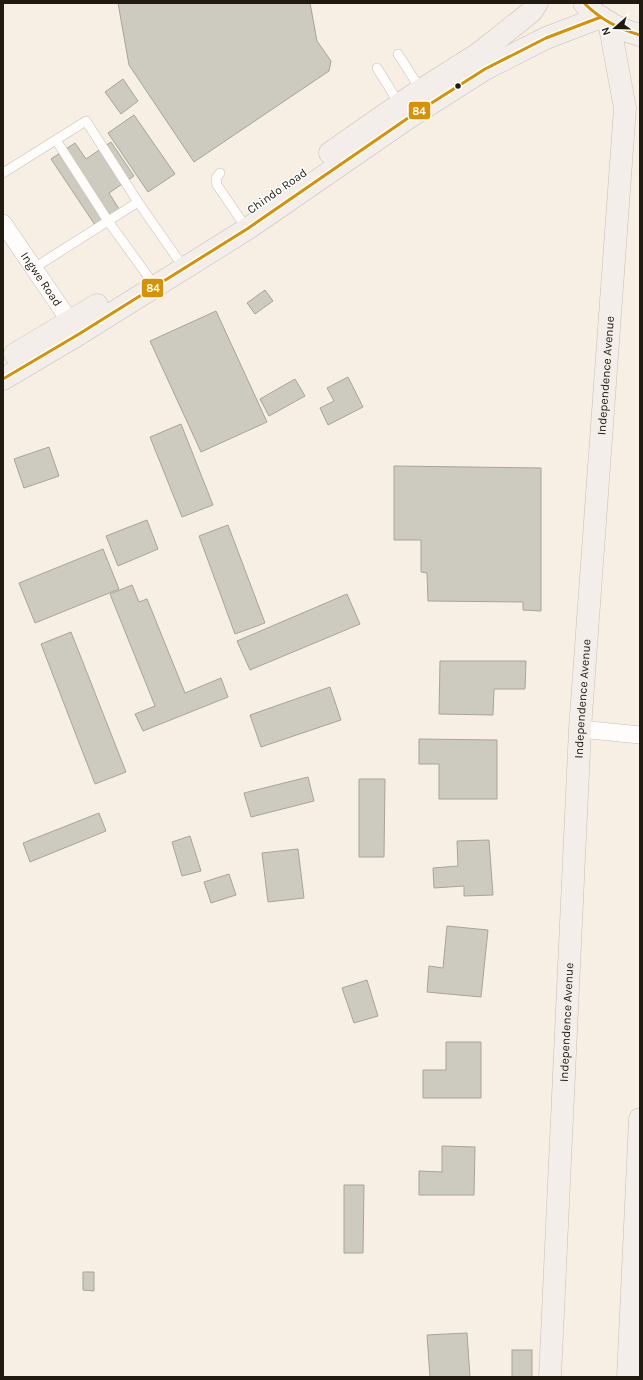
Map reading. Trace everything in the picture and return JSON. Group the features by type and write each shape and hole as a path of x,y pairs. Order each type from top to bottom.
{"main road":[{"name":"Chindo Road","path":"3,379 75,328 243,223 425,97 531,12 537,3"},
{"path":"584,3 605,20 628,32 640,35"},
{"name":"Chindo Road","path":"425,97 546,38 605,20"},
{"name":"Independence Avenue","path":"550,1377 580,729 625,108 605,20"},
{"name":"Chindo Road","path":"3,361 75,328"},
{"path":"628,1377 640,1119"}],"street":[{"name":"Ingwe Road","path":"3,223 75,328"},
{"path":"580,729 640,735"}],"lane":[{"path":"398,54 425,97"},
{"path":"377,68 404,111"},
{"path":"3,174 86,121 138,202 180,262"},
{"path":"56,140 108,221 150,280"},
{"path":"220,173 216,178 217,185 243,223"},
{"path":"34,268 138,202"}],"building":[{"path":"118,3 310,3 317,41 331,61 329,71 194,162 129,65"},
{"path":"123,79 138,101 121,114 105,92"},
{"path":"134,115 175,174 148,192 108,133"},
{"path":"111,142 134,176 109,193 119,209 95,225 51,159 75,143 86,159"},
{"path":"265,290 273,301 255,314 247,303"},
{"path":"216,311 267,422 201,452 150,341"},
{"path":"348,377 363,407 328,425 320,408 334,401 327,388"},
{"path":"295,379 305,396 269,416 260,399"},
{"path":"181,424 213,505 182,517 150,437"},
{"path":"49,447 59,476 24,488 14,459"},
{"path":"394,466 541,468 541,611 523,610 523,602 428,601 427,573 421,572 421,540 394,540"},
{"path":"147,520 158,549 118,566 106,536"},
{"path":"228,525 265,623 235,634 199,536"},
{"path":"103,549 119,589 35,623 19,583"},
{"path":"132,585 139,602 147,599 185,693 221,678 228,697 143,731 135,714 155,706 110,594"},
{"path":"347,594 360,624 250,670 237,641"},
{"path":"71,632 126,772 95,784 41,644"},
{"path":"440,661 526,661 525,689 494,689 493,715 439,714"},
{"path":"330,687 341,720 261,747 250,715"},
{"path":"419,739 497,740 497,799 439,799 439,764 419,764"},
{"path":"308,777 314,801 251,817 244,793"},
{"path":"359,779 385,779 384,857 359,857"},
{"path":"99,813 106,831 30,862 23,843"},
{"path":"190,836 201,871 182,876 172,842"},
{"path":"489,840 493,895 464,896 464,886 434,888 433,868 458,866 457,841"},
{"path":"298,849 304,898 268,902 262,853"},
{"path":"229,874 236,895 211,903 204,882"},
{"path":"447,926 488,930 481,997 427,992 429,966 443,968"},
{"path":"367,980 378,1016 354,1023 342,988"},
{"path":"446,1042 481,1042 481,1098 423,1098 423,1070 446,1070"},
{"path":"442,1146 475,1147 474,1195 419,1195 419,1171 442,1172"},
{"path":"344,1185 364,1185 363,1253 344,1253"},
{"path":"83,1272 94,1272 94,1291 83,1290"},
{"path":"467,1333 470,1377 430,1377 427,1335"},
{"path":"512,1350 532,1350 532,1377 512,1377"}],"transit line":[{"name":"84","path":"584,3 596,14 610,23 624,30 640,35"},
{"name":"84","path":"3,379 79,334 247,229 408,118 485,69 546,38 601,17"}]}
